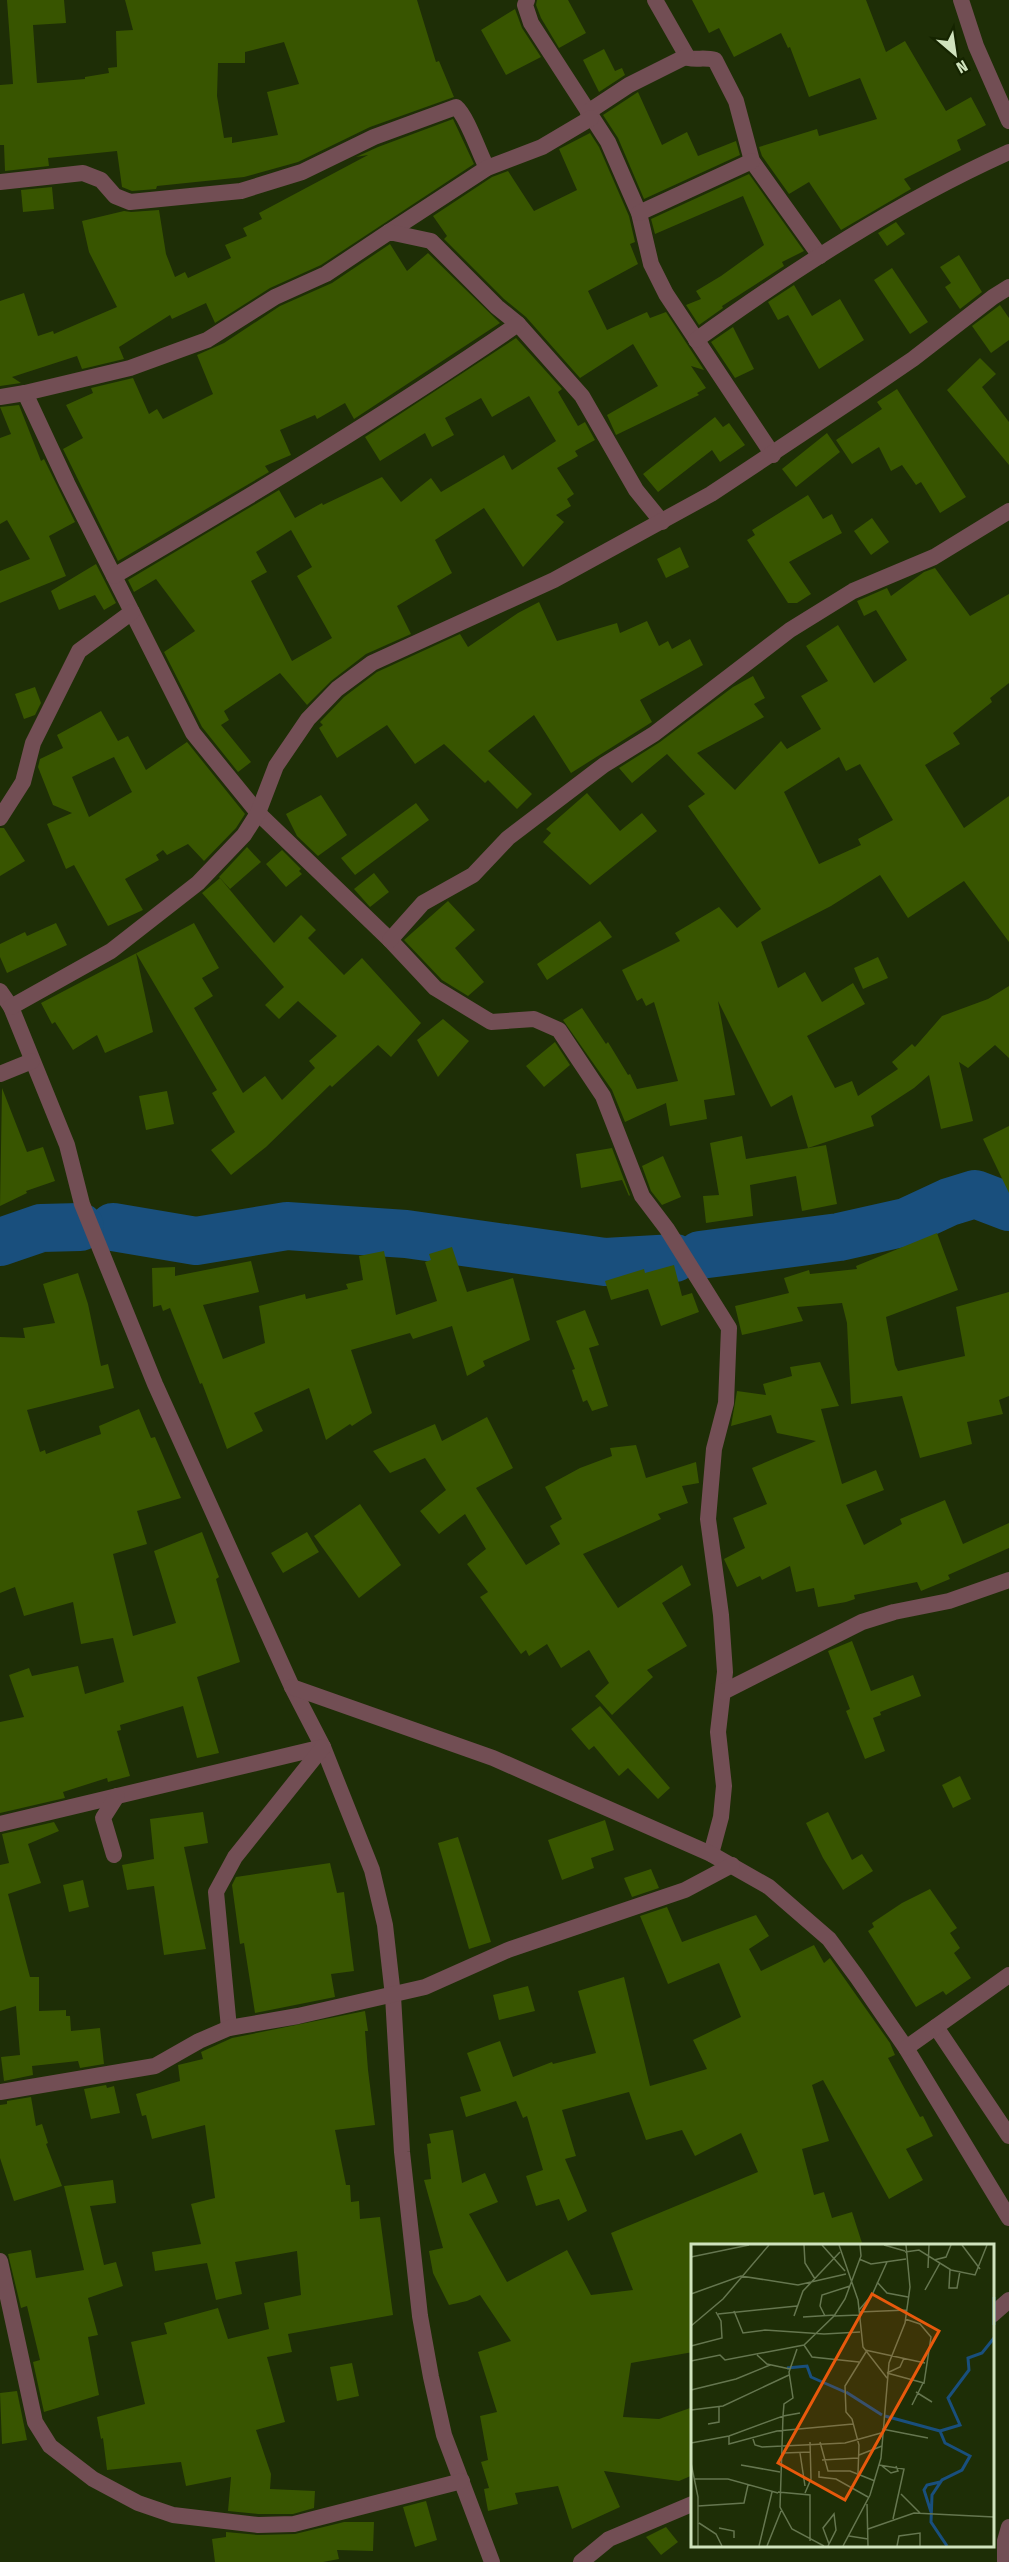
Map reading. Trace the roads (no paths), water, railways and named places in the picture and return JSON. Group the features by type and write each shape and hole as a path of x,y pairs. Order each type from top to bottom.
{"street":[{"path":"527,0 525,5 531,23 608,142 639,213 651,264 666,294 773,455"},
{"path":"655,0 687,56 696,60 705,57 715,60 736,101 753,161 820,256"},
{"path":"961,0 976,46 1009,122"},
{"path":"0,397 130,368 207,340 275,297 326,274 487,168 542,147 629,85 687,56"},
{"path":"0,182 83,173 101,180 115,196 130,202 241,191 302,172 374,137 456,107 463,113 472,139 487,168"},
{"path":"696,340 776,282 949,179 1009,152"},
{"path":"639,213 753,161"},
{"path":"389,232 431,241 496,307 518,324 582,396 636,490 662,522"},
{"path":"11,1007 111,951 190,890 244,835 258,813 276,766 308,719 337,689 363,669 413,642 483,614 554,580 711,494 773,455 913,359 1009,287"},
{"path":"114,576 306,463 420,392 518,324"},
{"path":"25,393 193,733 258,813 390,940 435,988 491,1022 534,1019 559,1030 603,1096 642,1196 667,1229 729,1328 726,1403 714,1449 708,1519 721,1615 725,1672 718,1732 724,1786 720,1817 711,1854"},
{"path":"390,940 423,903 473,875 508,838 604,765 654,734 790,630 853,591 934,557 1009,511"},
{"path":"0,818 23,782 33,743 79,651 132,612"},
{"path":"0,991 11,1007 67,1145 82,1204 155,1384 292,1687 323,1747 372,1870 385,1925 393,1996 402,2152 420,2316 444,2435 492,2562"},
{"path":"0,1074 32,1061"},
{"path":"723,1692 862,1622 894,1612 949,1601 1009,1580"},
{"path":"292,1687 493,1758 711,1854 769,1887 829,1939 906,2048 1009,2218"},
{"path":"0,1824 323,1747"},
{"path":"230,2028 216,1892 236,1857 323,1747"},
{"path":"114,1856 103,1818 117,1796"},
{"path":"0,2092 155,2066 199,2041 230,2028 425,1988 508,1950 685,1890 732,1865"},
{"path":"906,2048 1009,1975"},
{"path":"936,2027 1009,2136"},
{"path":"0,2261 35,2422 50,2446 93,2479 138,2503 174,2515 258,2525 294,2524 462,2481"},
{"path":"994,2314 1009,2300"},
{"path":"581,2562 609,2539 691,2505"},
{"path":"1005,2562 1005,2541 1009,2527"}],"waterway":[{"path":"700,1255 839,1237 906,1222 949,1202 975,1194 1009,1207"},
{"path":"113,1227 196,1241 287,1226 406,1234 605,1262 675,1258"},
{"path":"0,1242 41,1228 80,1227"}]}
